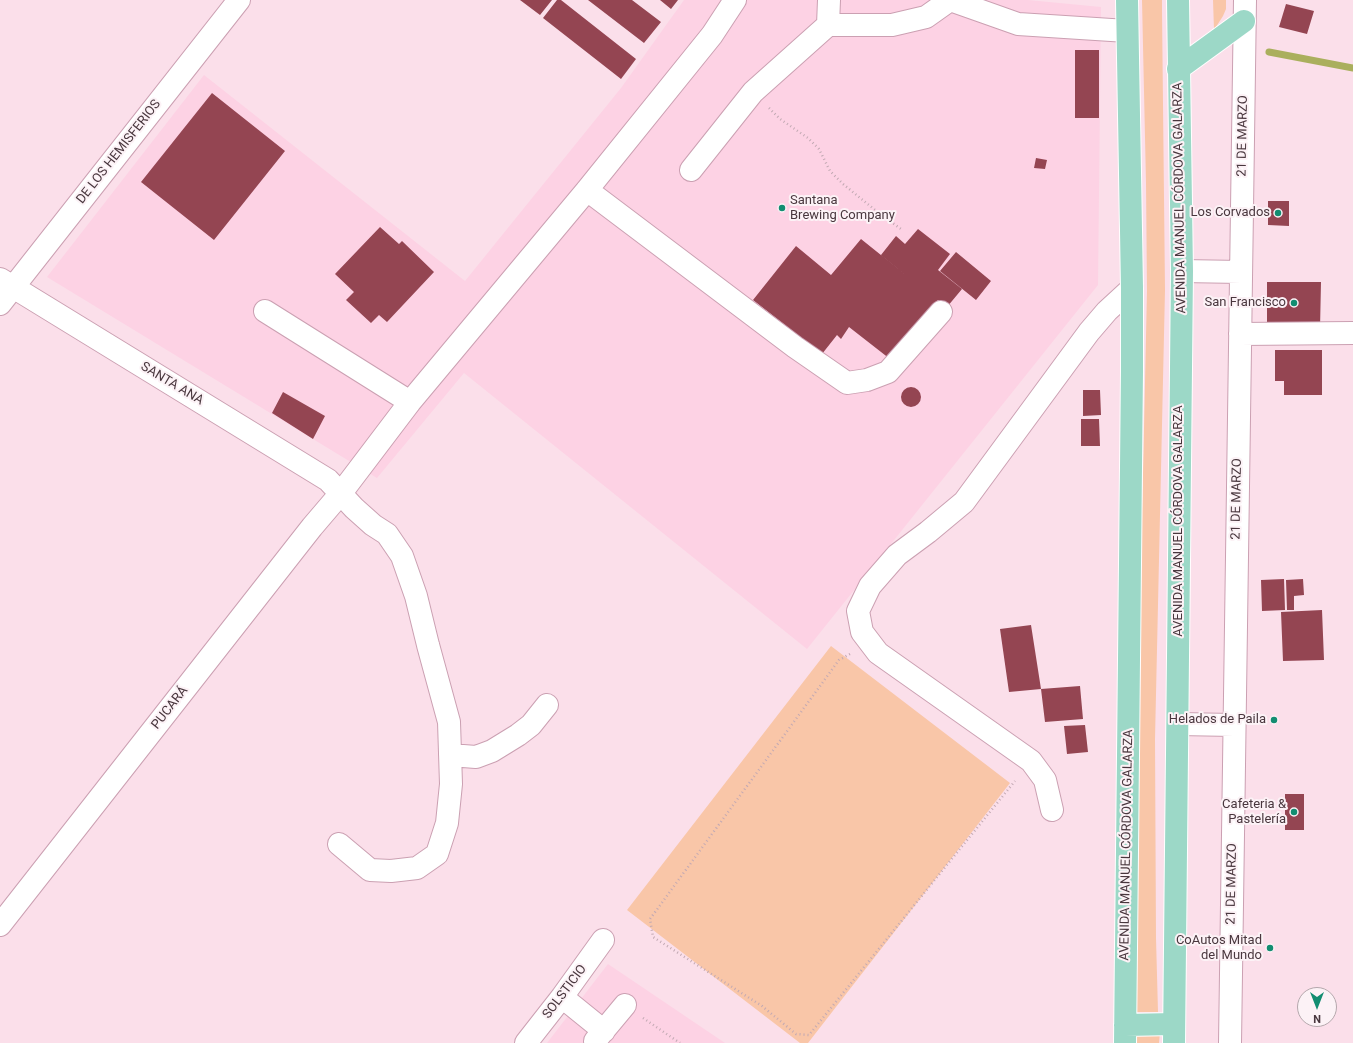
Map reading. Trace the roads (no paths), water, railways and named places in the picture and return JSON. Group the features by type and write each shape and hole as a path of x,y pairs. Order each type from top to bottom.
{"main road":[{"name":"AVENIDA MANUEL CÓRDOVA GALARZA","path":"1125,1034 1132,288 1126,0"},
{"name":"AVENIDA MANUEL CÓRDOVA GALARZA","path":"1174,1033 1182,271 1178,0"},
{"path":"1178,69 1244,10"},
{"path":"1125,1034 1174,1033"}],"street":[{"name":"DE LOS HEMISFERIOS","path":"4,290 239,0"},
{"name":"PUCARÁ","path":"0,925 302,539 341,493 410,402 587,190 712,35 735,0"},
{"path":"828,0 828,24"},
{"path":"691,170 754,92 828,24 892,24 926,17 950,0 1018,24 1127,31"},
{"name":"21 DE MARZO","path":"1230,1043 1244,10"},
{"path":"587,190 796,347 848,383 867,380 888,372 941,312"},
{"path":"1182,271 1241,272"},
{"path":"1052,810 1045,780 1031,761 878,653 862,632 858,611 870,586 897,555 964,502 1089,332 1107,311 1132,288"},
{"name":"SANTA ANA","path":"4,290 328,480 354,508 387,534 402,556 416,596 449,722 451,784 447,823 437,854 417,868 390,871 370,870 339,844"},
{"path":"265,311 410,402"},
{"path":"1240,334 1353,333"},
{"path":"450,755 476,757 492,751 531,725 547,705"},
{"path":"1178,724 1234,725"},
{"name":"SOLSTICIO","path":"526,1043 603,940"},
{"path":"562,996 599,1037 625,1005"}],"waterway":[{"path":"1269,52 1353,68"}],"place":[{"name":"Santana Brewing Company","path":"782,208"},
{"name":"Los Corvados","path":"1278,213"},
{"name":"San Francisco","path":"1294,303"},
{"name":"Helados de Paila","path":"1274,720"},
{"name":"Cafeteria & Pastelería","path":"1294,812"},
{"name":"CoAutos Mitad del Mundo","path":"1270,948"}]}
